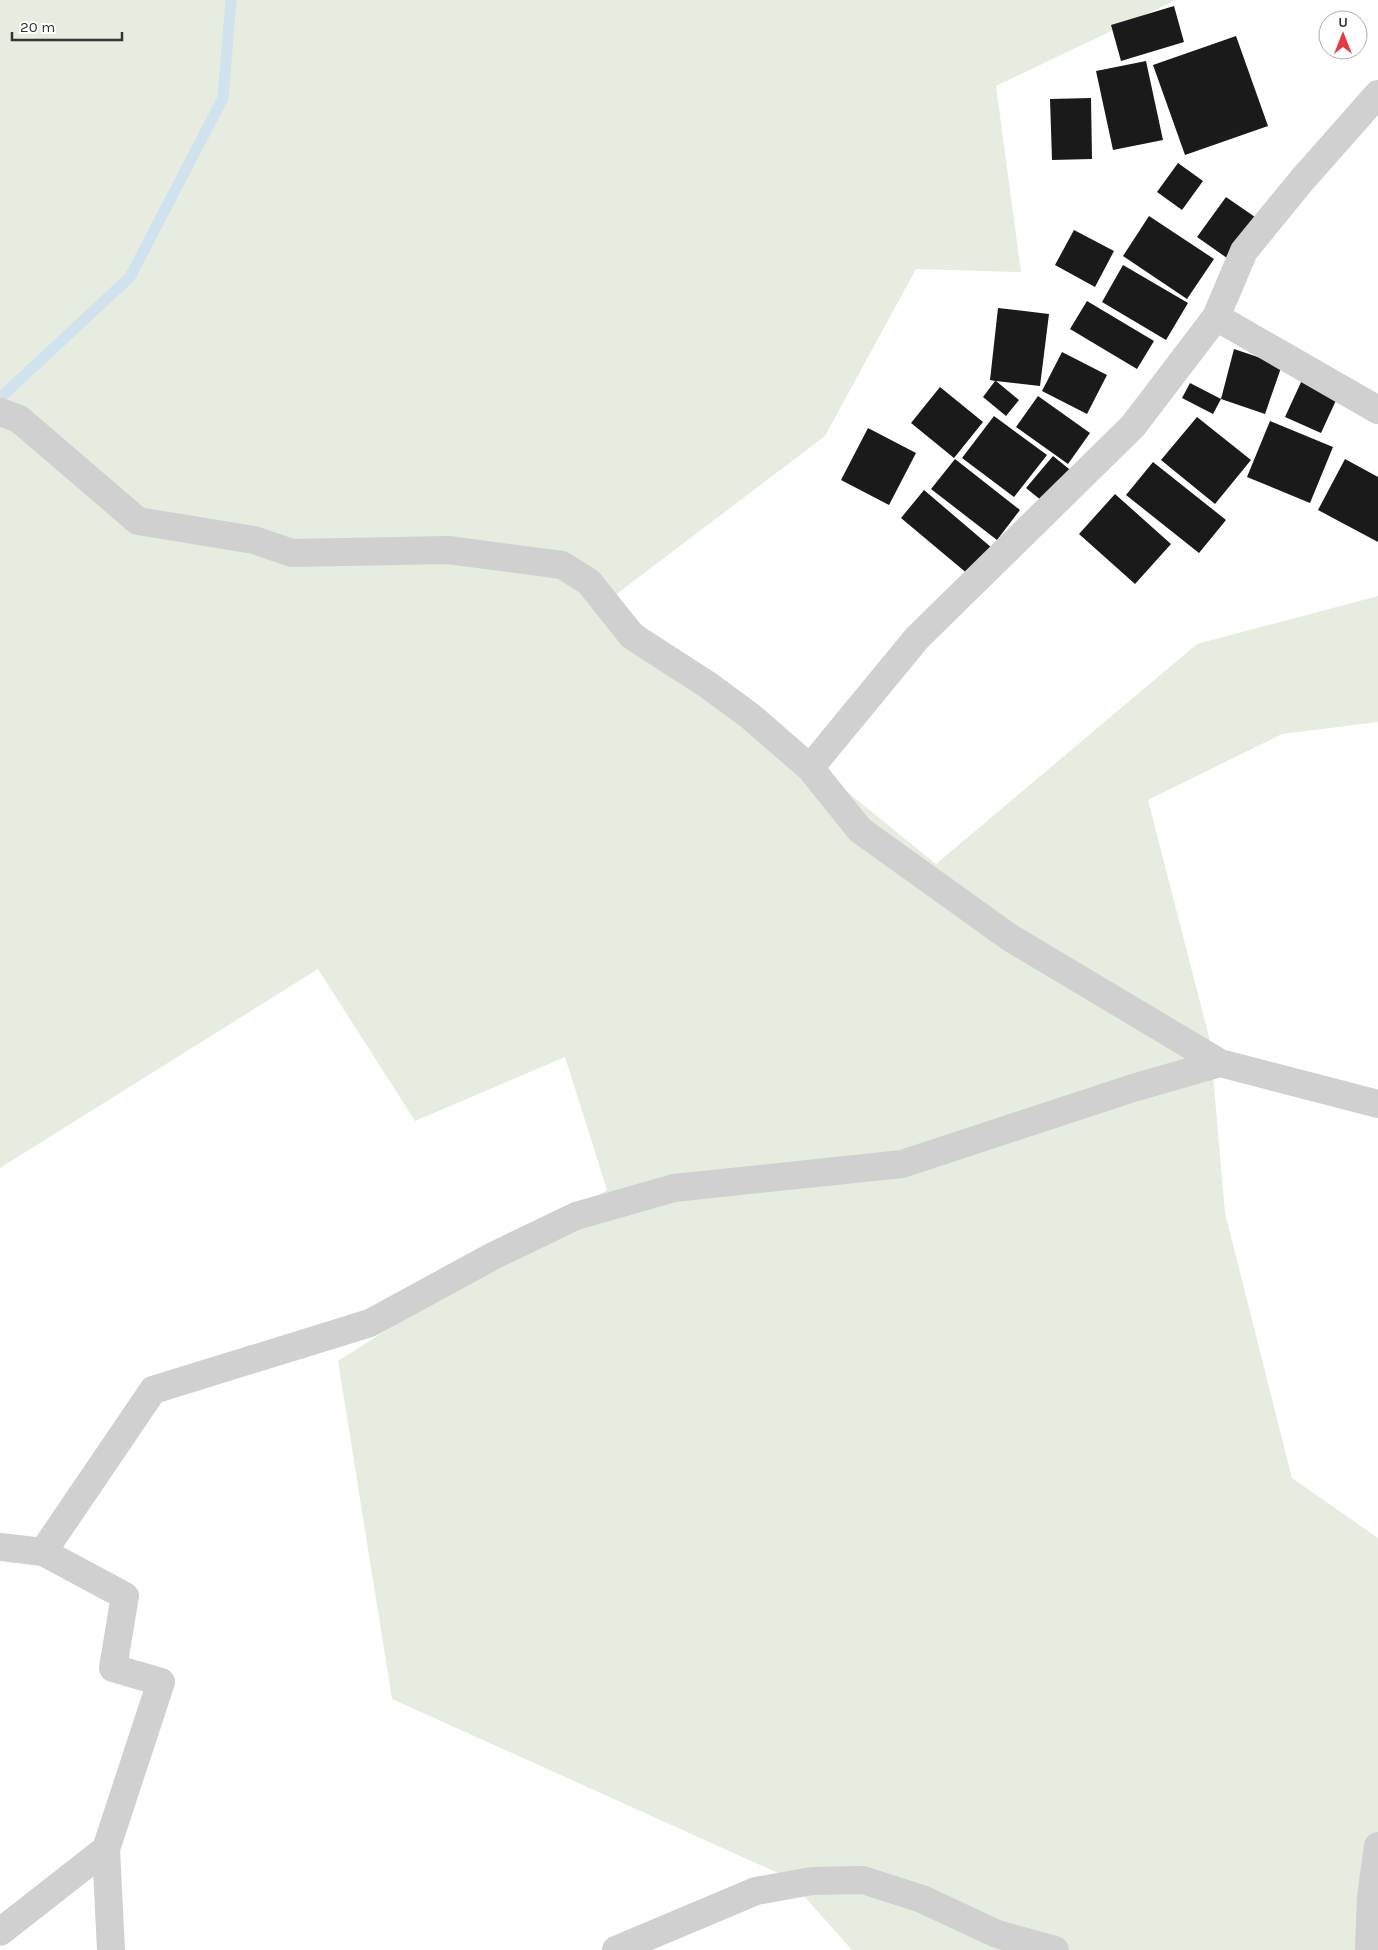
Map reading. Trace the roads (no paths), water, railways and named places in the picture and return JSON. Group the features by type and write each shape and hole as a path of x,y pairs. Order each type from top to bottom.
{"street":[{"path":"810,768 917,638 1134,426 1216,316 1244,251 1302,180 1378,94"},
{"path":"1216,316 1378,410"},
{"path":"9,416 138,521 254,540 292,553 448,550 562,565 589,582 632,636 708,685 750,716 810,768 860,830 1009,937 1220,1063 1378,1104"},
{"path":"43,1552 153,1390 370,1323 493,1256 576,1216 674,1188 902,1164 1133,1088 1220,1063"},
{"path":"0,1547 43,1552 125,1596 113,1668 161,1682 106,1848 111,1950"},
{"path":"1369,1950 1371,1897 1378,1846"},
{"path":"0,1932 106,1848"},
{"path":"616,1950 756,1891 812,1881 864,1880 922,1899 997,1934 1055,1950"}],"waterway":[{"path":"0,398 130,277 223,98 231,0"}]}
